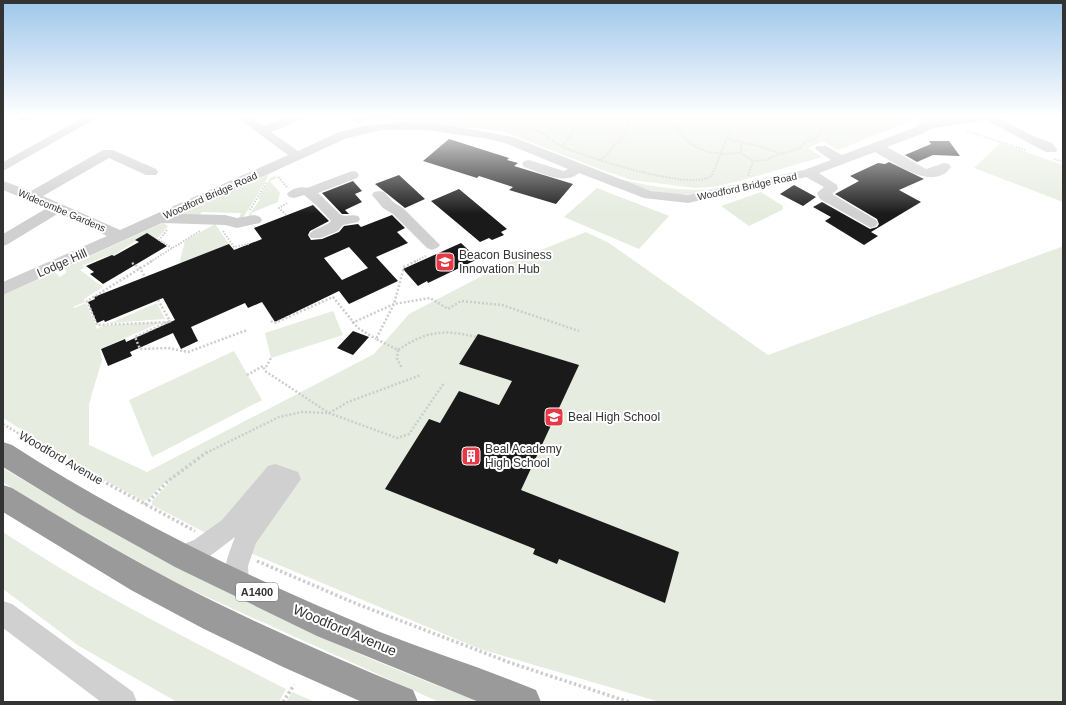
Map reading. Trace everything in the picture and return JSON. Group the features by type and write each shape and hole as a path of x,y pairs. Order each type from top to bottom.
{"highway":[{"name":"Woodford Avenue","path":"3,453 97,510 182,556 237,583 343,632 524,702"},
{"path":"3,497 69,538 188,605 325,670 401,702"}],"street":[{"path":"3,166 34,149"},
{"path":"287,149 296,156"},
{"name":"Woodford Bridge Road","path":"120,236 164,218 312,149"},
{"path":"500,149 506,152 515,149"},
{"name":"Woodford Bridge Road","path":"530,149 649,195 688,199 808,172 868,149"},
{"path":"821,149 841,160"},
{"path":"880,149 923,173 932,173 944,167"},
{"path":"1043,149 1063,155"},
{"path":"31,196 108,153 150,172"},
{"path":"529,164 563,175 570,174 577,168"},
{"path":"274,166 283,176"},
{"path":"808,172 830,185 831,188 824,193 825,196 871,223"},
{"path":"316,235 334,228 346,220 316,198 301,197 352,175"},
{"name":"Widecombe Gardens","path":"3,185 58,207 120,236"},
{"path":"384,200 398,211 432,245"},
{"path":"3,242 58,207"},
{"path":"164,218 224,220 237,222 256,220"},
{"name":"Lodge Hill","path":"3,289 120,236"},
{"path":"182,556 202,548 230,528 282,476 247,537 236,566 237,583"},
{"path":"3,613 121,701"}],"path":[{"path":"568,149 623,168 666,177 691,180 704,180 711,177 724,149"},
{"path":"601,160 614,149"},
{"path":"699,149 722,154 741,153 747,158 758,162 797,149"},
{"path":"741,149 741,153"},
{"path":"767,149 779,154"},
{"path":"1049,151 1063,162"},
{"path":"164,218 170,226 160,240 172,248"},
{"path":"171,321 96,324 87,301 205,228"},
{"path":"376,339 394,304 404,267 432,253 435,248 432,245"},
{"path":"132,263 140,268 145,277"},
{"path":"271,321 277,322 333,297 352,323 363,332 398,350"},
{"path":"352,323 394,304 430,298 448,309 461,301 502,305 579,331"},
{"path":"158,300 171,321"},
{"path":"171,321 135,337 139,348 168,348 188,352 247,330"},
{"path":"402,368 397,359 398,350 410,341 421,336 442,331 456,331 476,337"},
{"path":"266,367 272,358"},
{"path":"247,375 263,366 265,371 329,413 401,438 409,434 444,383"},
{"path":"145,505 168,481 208,452 279,416 302,412 329,413 348,402 421,375"},
{"name":"Woodford Avenue","path":"3,424 70,465 198,533"},
{"path":"249,557 357,604 511,663 629,702"},
{"path":"284,702 294,685"}],"shaded area":[{"path":"548,149 809,149 822,157 743,180 712,187 695,188 632,180"},
{"path":"994,149 1017,149 1063,165 1063,202 974,168"},
{"path":"273,173 267,176 268,177 243,218 239,218 241,213 202,212 199,216 176,216 269,174"},
{"path":"275,176 277,178 270,181 280,193 278,202 251,213 253,217 247,218 260,199 258,199 270,178"},
{"path":"618,179 666,188 690,190 714,189 702,193 677,195 641,188"},
{"path":"597,188 669,216 639,249 564,217"},
{"path":"761,192 783,206 782,210 749,226 721,206"},
{"name":"Beal High School","path":"163,223 168,226 158,238 156,239 146,234 113,256 107,256 83,265 84,268 80,270 103,287 84,299 85,302 73,307 74,308 86,303 97,329 102,326 162,322 100,349 102,360 89,404 89,445 147,472 374,354 409,314 501,266 586,232 609,243 768,355 1061,247 1063,248 1063,702 660,702 480,649 248,552 266,523 208,534 152,505 152,501 170,482 166,481 148,499 143,501 74,463 3,418 3,295 55,272 60,277 67,272 64,268"},
{"path":"215,224 229,244 181,264 180,261 185,241"},
{"path":"157,303 165,319 110,323"},
{"path":"333,311 343,335 271,358 265,333"},
{"path":"234,351 262,400 152,457 129,400"},
{"path":"3,468 118,535 236,597 357,653 481,702 439,702 174,582 28,499 3,482"},
{"path":"3,532 37,554 107,595 178,634 286,689 279,702 177,702 79,646 3,589"},
{"path":"292,692 315,702 286,702"}],"building":[{"path":"437,149 480,149 509,158 507,160 518,163 514,166 573,184 556,204 509,190 513,187 479,176 477,178 423,161"},
{"path":"919,149 955,149 960,156 933,155 917,162 905,155"},
{"path":"889,162 924,179 899,190 921,202 871,232 878,236 864,245 825,221 831,217 813,207 822,202 870,229 877,227 879,224 877,219 835,194 859,181 850,176 878,163 885,164"},
{"path":"399,175 425,199 405,208 375,184"},
{"path":"353,181 362,191 355,194 362,202 345,210 349,214 342,214 322,193"},
{"path":"794,185 816,197 803,206 780,194"},
{"path":"459,189 507,229 501,232 504,235 492,240 489,238 480,242 431,201"},
{"path":"313,205 329,221 310,231 308,235 311,240 322,239 339,232 344,226 358,224 361,227 392,215 405,228 397,232 408,243 376,257 398,281 349,304 339,291 275,322 262,302 248,308 245,303 191,327 198,341 181,349 173,333 130,352 132,356 108,366 101,349 125,339 126,342 175,320 163,298 105,322 104,320 97,323 88,302 95,299 94,297 229,244 234,250 262,239 254,228","holes":["349,247 368,268 342,280 324,258"]},
{"path":"147,233 167,246 103,284 90,274 94,272 86,266 112,255 114,256 139,242 135,240"},
{"name":"Beacon Business Innovation Hub","path":"461,243 478,259 428,283 427,281 418,286 403,269"},
{"path":"353,331 369,337 353,355 337,348"},
{"name":"Beal Academy High School","path":"478,334 579,365 521,490 679,552 665,603 559,559 557,564 533,554 535,549 385,489 429,419 440,423 459,391 499,405 512,381 459,364"}],"place":[{"name":"Beacon Business Innovation Hub","path":"445,262"},
{"name":"Beal High School","path":"554,417"},
{"name":"Beal Academy High School","path":"471,456"}]}
